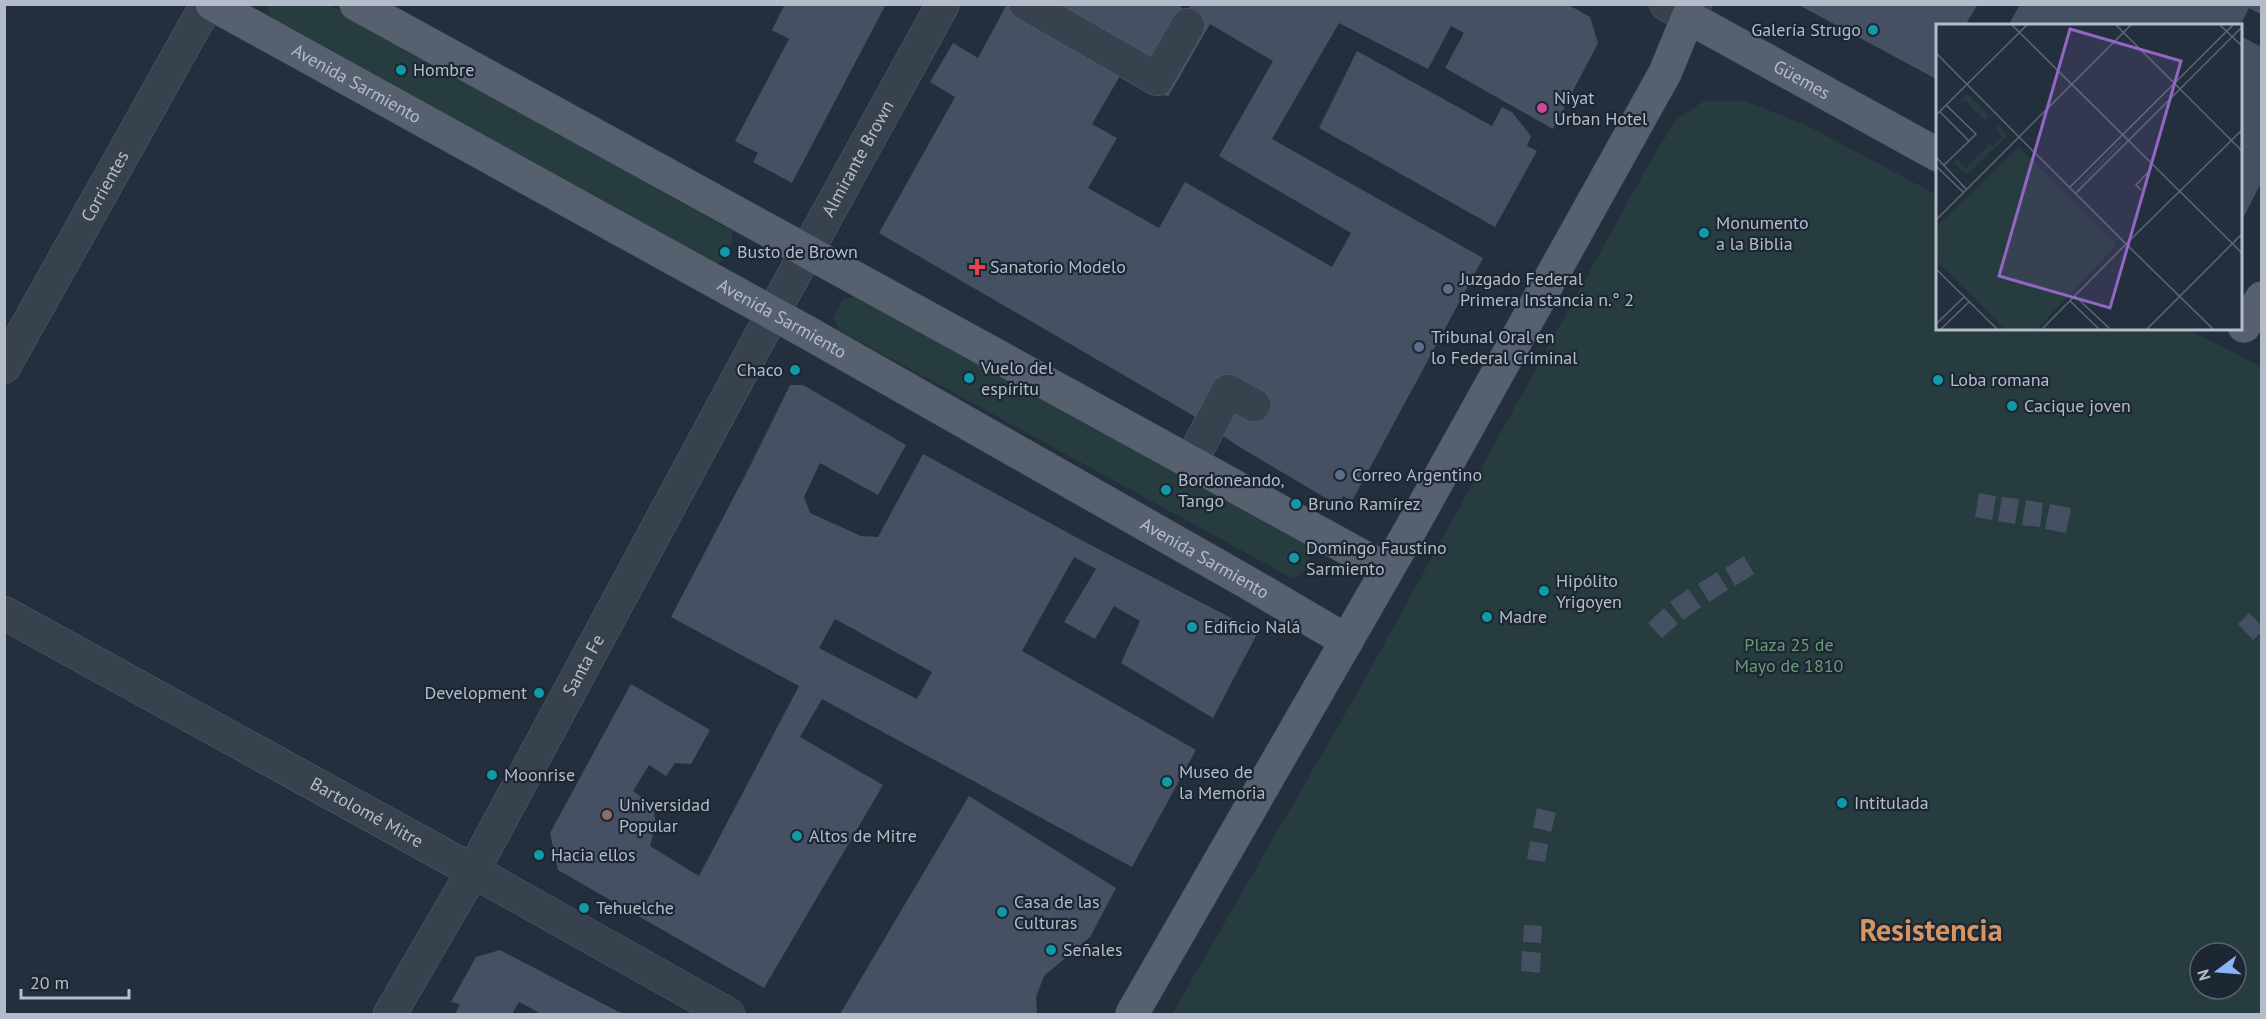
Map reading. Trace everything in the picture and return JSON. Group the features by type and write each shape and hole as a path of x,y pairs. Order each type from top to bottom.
{"main road":[{"name":"Avenida Sarmiento","path":"212,4 773,313 1230,572 1352,631"},
{"path":"356,4 1388,570"},
{"path":"1132,1014 1388,570 1665,73 1683,9"},
{"name":"Güemes","path":"1683,9 1936,154"},
{"path":"2249,328 2262,298"}],"street":[{"name":"Corrientes","path":"4,368 207,4"},
{"name":"Almirante Brown","path":"773,313 943,4"},
{"path":"1026,4 1157,79 1188,25"},
{"name":"Santa Fe","path":"390,1014 473,871 773,313"},
{"path":"1191,461 1228,391 1254,405"},
{"name":"Bartolomé Mitre","path":"4,613 728,1014"}],"green space":[{"path":"267,5 330,5 732,231 731,247 727,255 716,266 271,20"},
{"name":"Plaza 25 de Mayo de 1810","path":"1704,101 1745,101 1806,125 1936,194 1936,330 2190,330 2261,367 2261,1014 1172,1014 1356,695 1650,162 1676,120"},
{"path":"856,296 1307,546 1309,559 1302,574 1292,578 839,330 833,319 843,299"}],"building":[{"path":"785,4 886,4 792,183 753,162 758,153 735,141 789,39 772,30"},
{"path":"1007,4 1176,4 1187,11 1191,4 1567,4 1590,17 1598,43 1553,129 1445,68 1464,33 1451,26 1428,69 1339,23 1272,139 1483,258 1352,501 1343,496 1339,506 1238,446 1194,416 879,233 955,97 930,82 953,43 978,58","holes":["1210,24 1273,61 1219,156 1351,233 1332,267 1185,182 1159,228 1088,188 1117,138 1092,124 1123,71 1168,97"]},
{"path":"1797,4 1978,4 1967,22 1970,24 1936,24 1936,79"},
{"path":"2017,4 2262,4 2262,15 2249,8 2241,24 2009,24 2019,6"},
{"path":"2242,37 2259,46 2262,42 2262,181 2242,220"},
{"path":"1357,51 1492,126 1502,107 1512,112 1531,136 1527,146 1537,151 1495,227 1319,128"},
{"path":"790,385 803,385 906,445 878,495 820,463 804,497 810,513 861,536 878,537 923,454 1258,632 1213,718 1121,663 1140,621 1114,606 1095,639 1064,622 1096,569 1074,557 1022,651 1196,750 1132,867 822,699 800,737 883,785 764,988 558,870 550,833 631,684 710,730 691,764 675,763 666,776 649,765 633,791 653,806 656,824 650,846 699,876 799,686 671,617","holes":["835,619 932,672 917,699 819,648"]},
{"path":"1979,493 1996,496 1992,520 1975,517"},
{"path":"2002,497 2019,499 2015,524 1998,521"},
{"path":"2026,500 2043,503 2040,527 2022,525"},
{"path":"2050,504 2071,508 2066,533 2045,529"},
{"path":"1744,556 1754,574 1735,586 1725,568"},
{"path":"1717,572 1728,590 1709,602 1698,584"},
{"path":"1688,589 1701,607 1683,620 1670,602"},
{"path":"1664,608 1678,624 1662,638 1648,623"},
{"path":"2249,613 2262,626 2262,631 2253,640 2238,624"},
{"name":"Casa de las Culturas","path":"969,796 1116,888 1090,937 1044,976 1036,997 1037,1014 840,1014"},
{"path":"1537,808 1556,813 1551,832 1533,827"},
{"path":"1530,841 1548,844 1545,862 1527,859"},
{"path":"1524,925 1542,926 1541,943 1523,942"},
{"path":"500,950 624,1014 537,1014 538,1012 519,1002 512,1014 455,1014 460,1004 451,1002 476,957"},
{"path":"1522,951 1541,953 1540,973 1521,971"}],"place":[{"name":"Galería Strugo","path":"1873,30"},
{"name":"Hombre","path":"401,70"},
{"name":"Niyat Urban Hotel","path":"1542,108"},
{"name":"Monumento a la Biblia","path":"1704,233"},
{"name":"Busto de Brown","path":"725,252"},
{"name":"Sanatorio Modelo","path":"977,267"},
{"name":"Juzgado Federal Primera Instancia n.° 2","path":"1448,289"},
{"name":"Tribunal Oral en lo Federal Criminal","path":"1419,347"},
{"name":"Chaco","path":"795,370"},
{"name":"Vuelo del espíritu","path":"969,378"},
{"name":"Loba romana","path":"1938,380"},
{"name":"Cacique joven","path":"2012,406"},
{"name":"Correo Argentino","path":"1340,475"},
{"name":"Bordoneando, Tango","path":"1166,490"},
{"name":"Bruno Ramírez","path":"1296,504"},
{"name":"Domingo Faustino Sarmiento","path":"1294,558"},
{"name":"Hipólito Yrigoyen","path":"1544,591"},
{"name":"Madre","path":"1487,617"},
{"name":"Edificio Nalá","path":"1192,627"},
{"name":"Development","path":"539,693"},
{"name":"Moonrise","path":"492,775"},
{"name":"Museo de la Memoria","path":"1167,782"},
{"name":"Intitulada","path":"1842,803"},
{"name":"Universidad Popular","path":"607,815"},
{"name":"Altos de Mitre","path":"797,836"},
{"name":"Hacia ellos","path":"539,855"},
{"name":"Tehuelche","path":"584,908"},
{"name":"Casa de las Culturas","path":"1002,912"},
{"name":"Señales","path":"1051,950"}],"district":[{"name":"Resistencia","path":"1931,931"}]}
